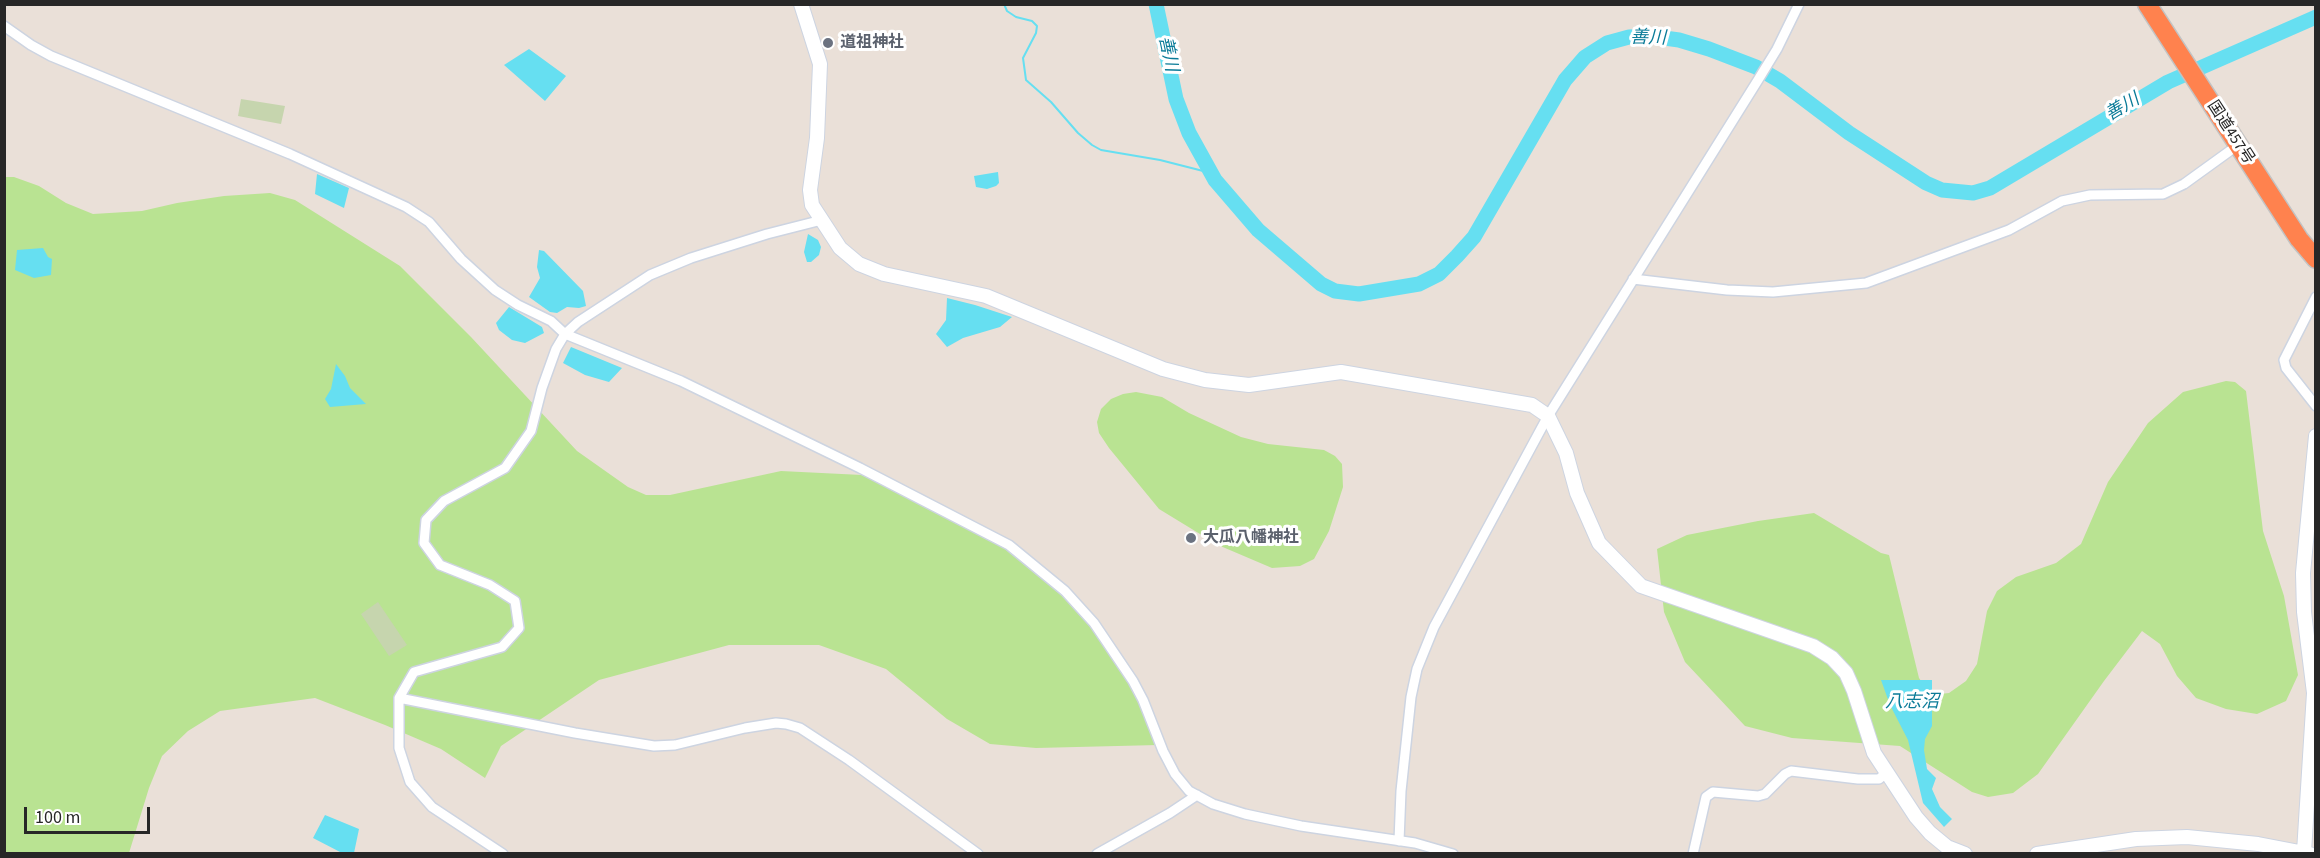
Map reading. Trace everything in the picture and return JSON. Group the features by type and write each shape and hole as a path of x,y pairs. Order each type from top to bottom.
{"highway":[{"name":"国道457号","path":"2147,4 2299,239 2316,259"}],"street":[{"path":"801,4 820,64 817,138 810,190 812,205 840,248 859,264 884,274 986,297 1162,369 1205,380 1249,385 1341,372 1532,405 1548,416 1566,453 1577,493 1599,543 1641,586 1813,646 1832,658 1846,673 1874,753 1886,773 1916,817 1930,833 1947,847 1965,854"},
{"path":"1399,841 1408,720 1417,669 1434,627 1548,416 1777,50 1799,4"},
{"path":"4,26 51,56 290,154 406,207 429,222 461,259 495,291 551,321 565,334 681,381 860,468 1009,545 1065,591 1094,623 1133,681 1175,774 1184,786 1197,795 1213,804 1245,814 1301,826 1399,841 1453,854"},
{"path":"1633,279 1727,290 1773,292 1866,283 2008,230 2062,201 2091,195 2163,194 2184,184 2238,145"},
{"path":"503,854 432,807 410,782 399,748 399,698 414,672 502,647 519,628 515,601 490,585 440,565 424,543 426,520 444,501 505,468 531,431 542,388 556,349 565,334 578,322 650,275 691,258 767,234 822,220"},
{"path":"2316,297 2284,360 2286,368 2316,406"},
{"path":"2037,854 2136,839 2187,837 2258,844 2307,853 2313,693 2304,612 2303,573 2316,436"},
{"path":"399,698 575,733 654,746 675,745 745,728 776,723 786,724 800,728 849,760 978,854"},
{"path":"1693,854 1706,797 1713,792 1758,796 1765,794 1791,771 1858,779 1879,779 1886,773"},
{"path":"1097,854 1197,795"}],"green space":[{"path":"241,99 285,106 281,124 238,116"},
{"path":"5,177 14,177 39,186 66,203 93,214 142,211 224,196 270,193 295,200 400,266 471,337 577,451 628,487 646,495 670,495 781,471 862,475 930,498 1031,559 1099,622 1138,686 1158,745 1036,748 990,744 947,719 886,669 819,645 729,645 599,680 501,746 485,778 441,749 315,698 220,711 188,731 162,756 149,788 129,853 5,854"},
{"path":"2226,381 2235,382 2246,391 2263,531 2284,596 2298,675 2286,701 2257,714 2226,709 2196,698 2177,676 2160,644 2142,631 2038,774 2013,793 1988,797 1972,792 1900,746 1792,738 1745,726 1685,662 1664,612 1657,549 1687,535 1814,513 1881,553 1889,555 1919,678 1928,691 1940,694 1949,693 1966,681 1977,664 1987,611 1997,591 2016,577 2056,563 2081,544 2108,482 2148,423 2183,392"},
{"path":"1136,392 1162,397 1189,413 1241,437 1268,444 1324,450 1335,456 1342,464 1343,487 1329,531 1314,559 1300,566 1272,568 1218,545 1159,509 1099,433 1097,422 1101,409 1111,399"},
{"path":"378,602 407,645 389,656 361,614"}],"water":[{"path":"529,49 566,76 545,101 504,65"},
{"path":"998,172 999,183 996,186 987,189 976,187 974,176"},
{"path":"317,174 349,188 344,208 315,194"},
{"path":"808,234 818,240 821,247 819,255 811,262 807,262 804,252"},
{"path":"43,248 48,257 52,259 51,275 34,278 15,270 17,250"},
{"path":"539,250 544,251 583,291 586,306 567,307 557,313 550,312 529,297 540,278 537,267"},
{"path":"947,298 1012,317 1000,327 963,338 947,347 936,334 946,320"},
{"path":"509,307 542,327 544,333 525,343 512,340 499,330 496,323"},
{"path":"571,347 622,368 609,382 585,375 563,363"},
{"path":"336,364 350,388 366,404 330,407 325,399 331,389"},
{"name":"八志沼","path":"1881,680 1932,680 1932,726 1925,739 1924,750 1927,769 1936,778 1932,789 1940,807 1952,819 1944,827 1923,803 1908,740 1890,705"},
{"path":"325,815 359,829 354,853 342,853 313,838"}],"waterway":[{"path":"1004,4 1007,11 1016,17 1032,21 1037,26 1036,33 1023,58 1026,80 1051,102 1078,133 1092,145 1101,150 1160,160 1211,173"},
{"name":"善川","path":"1156,4 1176,99 1189,133 1215,180 1258,230 1321,284 1335,291 1359,294 1419,284 1439,274 1457,256 1474,237 1565,80 1585,57 1607,43 1629,37 1650,36 1679,40 1756,67 1780,81 1849,133 1926,183 1942,190 1973,193 1990,188 2168,82 2316,17"}],"place":[{"name":"道祖神社","path":"828,43"},
{"name":"大瓜八幡神社","path":"1191,538"}]}
